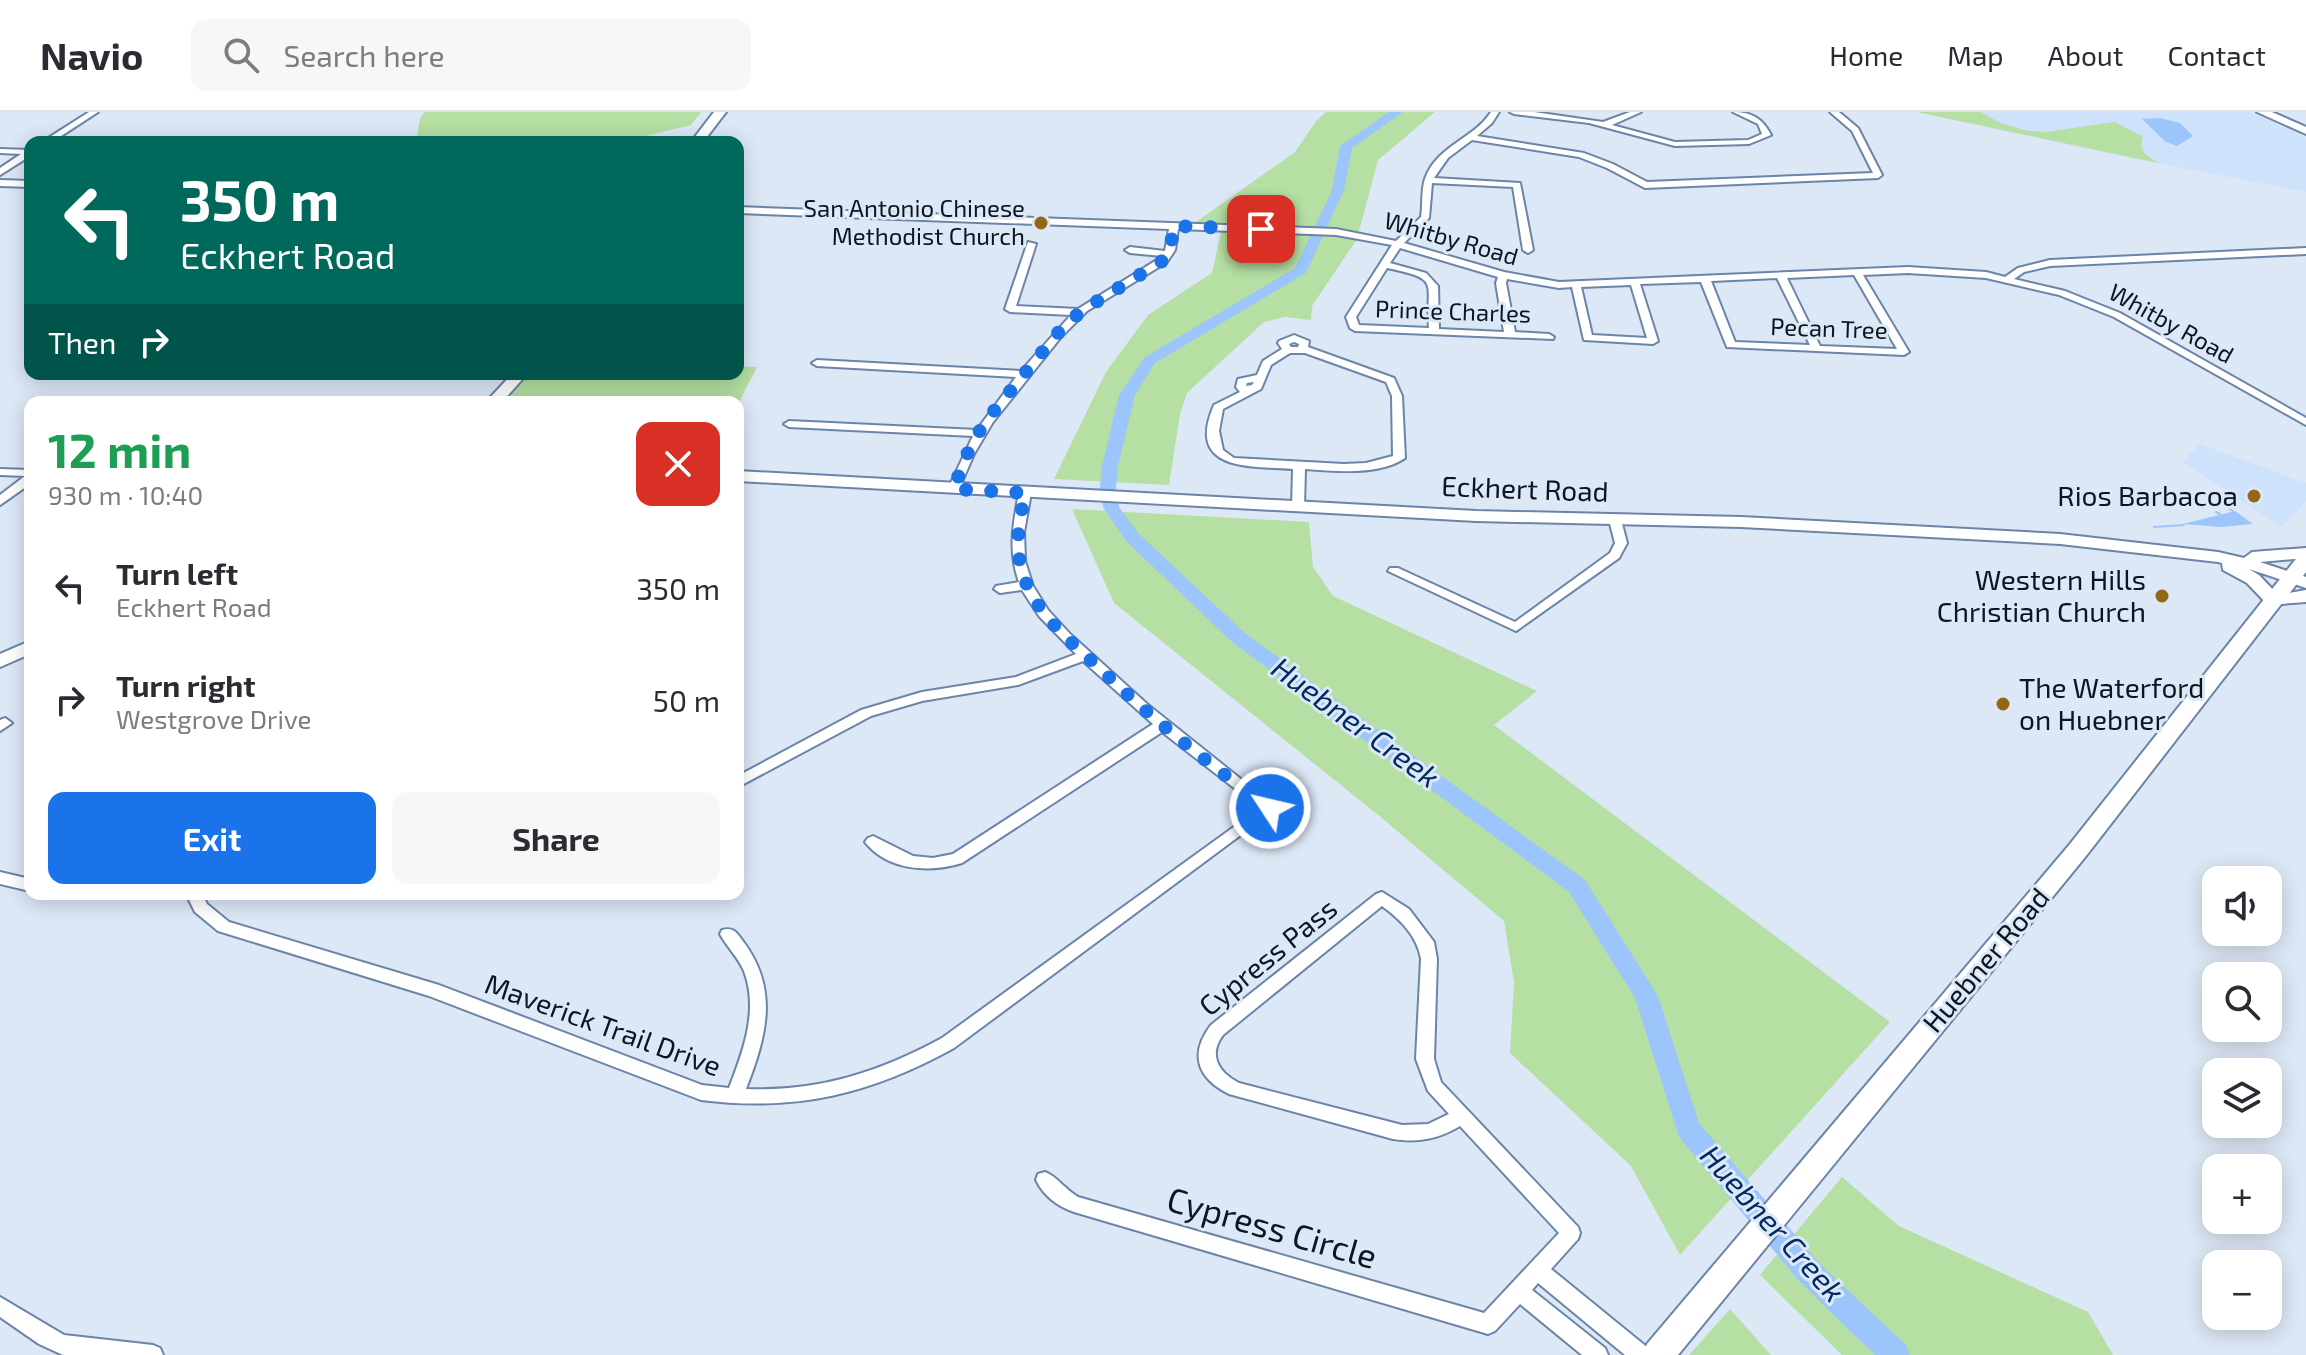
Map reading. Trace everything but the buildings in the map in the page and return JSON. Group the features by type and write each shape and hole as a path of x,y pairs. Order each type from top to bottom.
{"main road":[{"path":"702,136 720,112"},
{"path":"2263,112 2306,131"},
{"path":"500,396 514,380"},
{"name":"Eckhert Road","path":"744,476 1298,507 1741,522 2021,537 2204,555 2239,561 2299,580"},
{"path":"2204,555 2261,558 2306,556"},
{"path":"2204,555 2252,579 2274,601 2306,596"},
{"name":"Huebner Road","path":"1658,1355 2078,850 2274,601 2299,580 2306,556"},
{"path":"0,661 24,650"}],"street":[{"path":"56,136 94,112"},
{"path":"1434,332 1431,312 1435,297 1431,281 1418,272 1383,264 1425,218 1429,180 1438,163 1485,126 1495,112"},
{"path":"1514,112 1605,124 1675,144 1749,142 1767,135 1765,127 1737,112"},
{"path":"1605,124 1637,112"},
{"path":"1468,137 1581,155 1645,185 1878,175 1855,130 1834,112"},
{"path":"0,151 24,152"},
{"path":"0,172 24,156"},
{"path":"1429,180 1517,185 1528,250"},
{"path":"0,183 24,184"},
{"name":"Whitby Road","path":"744,210 1350,233 1401,243 1503,276 1576,285 1933,270 2008,279 2074,297 2117,315 2306,422"},
{"path":"954,489 978,433 1062,328 1081,312 1164,260 1174,226"},
{"path":"1031,244 1010,309 1081,312"},
{"path":"1130,250 1168,254"},
{"name":"Whitby Road","path":"2008,279 2021,270 2050,263 2306,251"},
{"name":"Prince Charles","path":"1383,264 1352,312 1355,328 1549,337"},
{"name":"Pecan Tree","path":"1705,279 1731,345 1904,352 1857,272"},
{"path":"1503,276 1501,283 1510,335"},
{"path":"1781,276 1817,349"},
{"path":"1576,285 1588,338 1653,341 1635,282"},
{"path":"1302,349 1390,380 1397,396 1401,454 1396,460 1380,464 1299,464 1232,461 1216,451 1218,407 1257,387 1269,360 1288,350 1302,349"},
{"path":"817,363 1024,374"},
{"path":"789,424 978,433"},
{"path":"1298,507 1299,464"},
{"path":"0,472 24,474"},
{"path":"0,501 24,480"},
{"path":"873,842 910,863 940,863 957,859 1161,726 1046,616 1027,585 1017,538 1025,493"},
{"path":"1394,571 1516,627 1620,550 1615,520"},
{"path":"1000,589 1027,585"},
{"path":"744,779 866,713 922,697 1018,681 1085,655"},
{"name":"Maverick Trail Drive","path":"198,900 210,916 232,930 433,990 681,1086 734,1097 786,1097 845,1088 924,1057 1270,808 1161,726"},
{"path":"0,878 24,884"},
{"name":"Cypress Pass","path":"1382,898 1403,913 1426,942 1429,959 1427,1069 1434,1086 1460,1117 1431,1133 1410,1135 1235,1089 1218,1080 1208,1066 1206,1045 1217,1030 1382,898"},
{"path":"728,934 753,974 759,1012 759,1030 734,1097"},
{"path":"1460,1117 1571,1233 1519,1291 1598,1355"},
{"name":"Cypress Circle","path":"1045,1180 1058,1195 1074,1204 1488,1324 1519,1291"},
{"path":"1537,1270 1641,1355"},
{"path":"0,1306 46,1337 57,1350 153,1355"}],"shaded area":[{"path":"1917,112 2249,112 2306,137 2306,192 2091,150"},
{"path":"2200,444 2306,483 2306,502 2282,527 2182,462"}],"green space":[{"path":"425,112 701,112 691,125 645,136 417,136 420,118"},
{"path":"1326,112 1435,112 1378,160 1357,239 1312,306 1311,320 1285,317 1264,322 1187,393 1180,414 1169,485 1054,479 1106,372 1148,315 1212,273 1221,232 1196,222 1295,152"},
{"path":"1917,112 1980,112 2003,124 2046,132 2115,122 2143,137 2141,146 2145,154 2158,163"},
{"path":"744,366 757,367 742,396 508,396 523,380 744,380"},
{"path":"1072,509 1309,522 1313,567 1333,596 1537,691 1494,725 1890,1022 1680,1255 1631,1166 1510,1053 1514,982 1504,921 1377,814 1114,603"},
{"path":"1842,1177 1899,1226 2088,1312 2113,1355 1842,1355 1760,1275"},
{"path":"1730,1309 1771,1355 1689,1355"}],"water":[{"path":"2160,118 2180,123 2193,136 2177,146 2166,142 2142,119"},
{"path":"2235,511 2253,524 2221,527 2183,524"}],"waterway":[{"name":"Huebner Creek","path":"1397,112 1346,146 1338,190 1301,270 1150,360 1127,395 1110,466 1108,487 1111,507 1132,537 1239,638 1577,886 1646,996 1688,1129 1810,1273 1896,1355"},
{"path":"2218,502 2233,511"},
{"path":"2216,512 2220,514"},
{"path":"2154,527 2184,525"}],"place":[{"name":"San Antonio Chinese Methodist Church","path":"1041,223"},
{"name":"Rios Barbacoa","path":"2254,496"},
{"name":"Western Hills Christian Church","path":"2162,596"},
{"name":"The Waterford on Huebner","path":"2003,704"}],"route":[{"path":"1261,229 1174,226 1170,250 1164,260 1083,310 1062,328 984,423 964,460 954,489 1025,493 1017,538 1018,554 1027,585 1046,616 1161,726 1270,808"}]}
